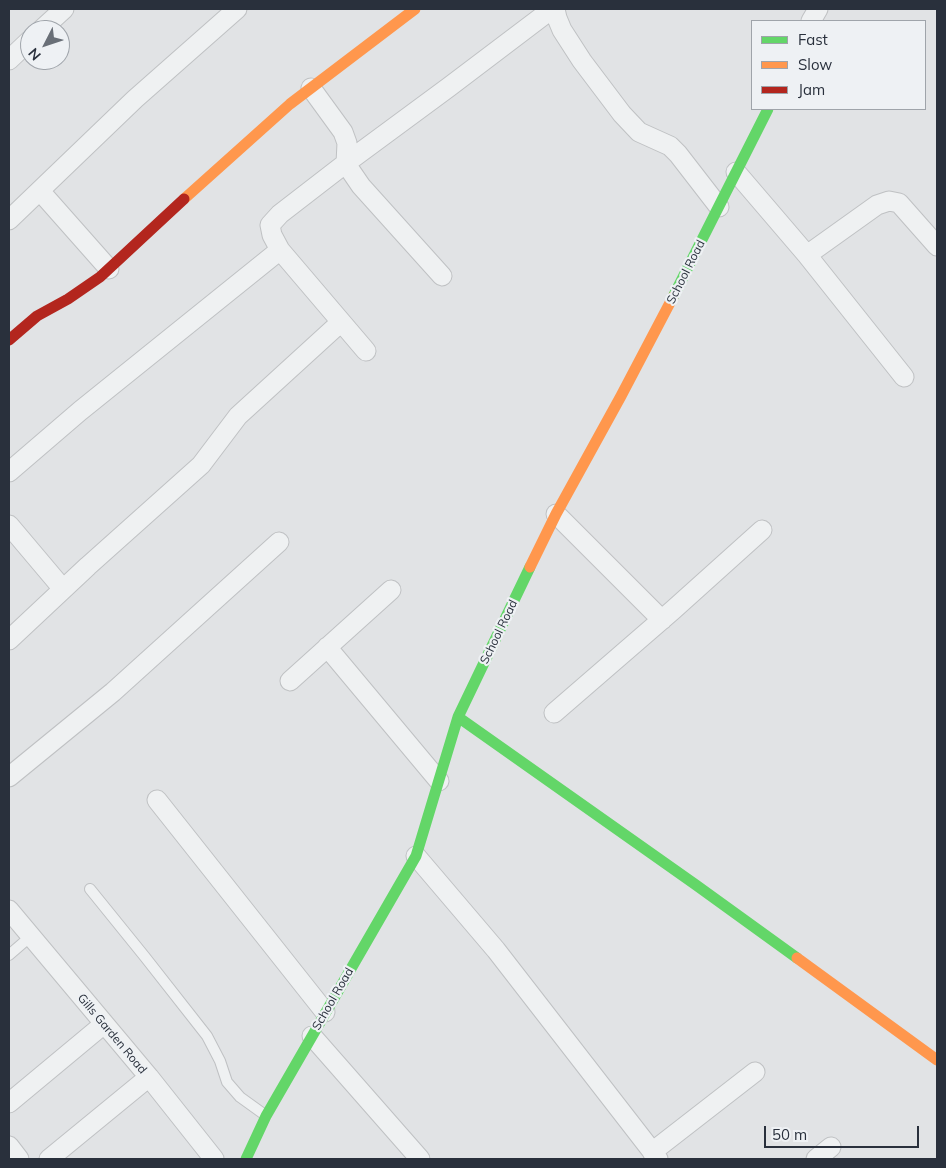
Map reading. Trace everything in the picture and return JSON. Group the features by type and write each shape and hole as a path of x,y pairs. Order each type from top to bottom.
{"street":[{"path":"52,20 64,9"},
{"path":"9,220 135,99 237,9"},
{"path":"9,340 37,316 68,299 100,277 290,104 415,9"},
{"path":"366,351 280,250 272,235 270,225 280,214 346,163 553,9 562,30 582,61 622,114 639,132 670,146 719,207"},
{"path":"812,20 818,9"},
{"path":"9,60 20,50"},
{"path":"311,88 343,132 347,143 346,163 361,186 442,276"},
{"name":"School Road","path":"246,1159 266,1116 416,856 458,717 556,514 681,282 767,110"},
{"path":"736,172 807,255 904,377"},
{"path":"40,191 109,269"},
{"path":"807,255 877,205 889,200 899,203 937,246"},
{"path":"9,472 80,411 280,250"},
{"path":"9,640 201,465 238,416 341,322"},
{"path":"556,514 662,620"},
{"path":"9,525 63,589"},
{"path":"554,713 662,620 762,530"},
{"path":"9,777 112,692 279,542"},
{"path":"290,681 391,590"},
{"path":"327,647 439,781"},
{"path":"458,717 696,885 937,1060"},
{"path":"157,800 325,1012"},
{"path":"416,856 496,950 655,1156 755,1072"},
{"name":"Gills Garden Road","path":"9,910 149,1077 214,1159"},
{"path":"9,1103 104,1024"},
{"path":"312,1036 420,1159"},
{"path":"49,1159 149,1077"},
{"path":"9,1146 19,1159"},
{"path":"816,1159 831,1146"}],"lane":[{"path":"90,889 207,1036 228,1082 240,1097 266,1116"},
{"path":"9,955 31,936"}],"traffic: fast":[{"path":"673,297 767,110"},
{"path":"246,1159 266,1116 416,856 458,717 530,567"},
{"path":"458,717 797,958"}],"traffic: slow":[{"path":"184,199 290,104 415,9"},
{"path":"530,567 556,514 673,297"},
{"path":"797,958 937,1060"}],"traffic: jam":[{"path":"9,340 37,316 68,299 100,277 184,199"}]}
